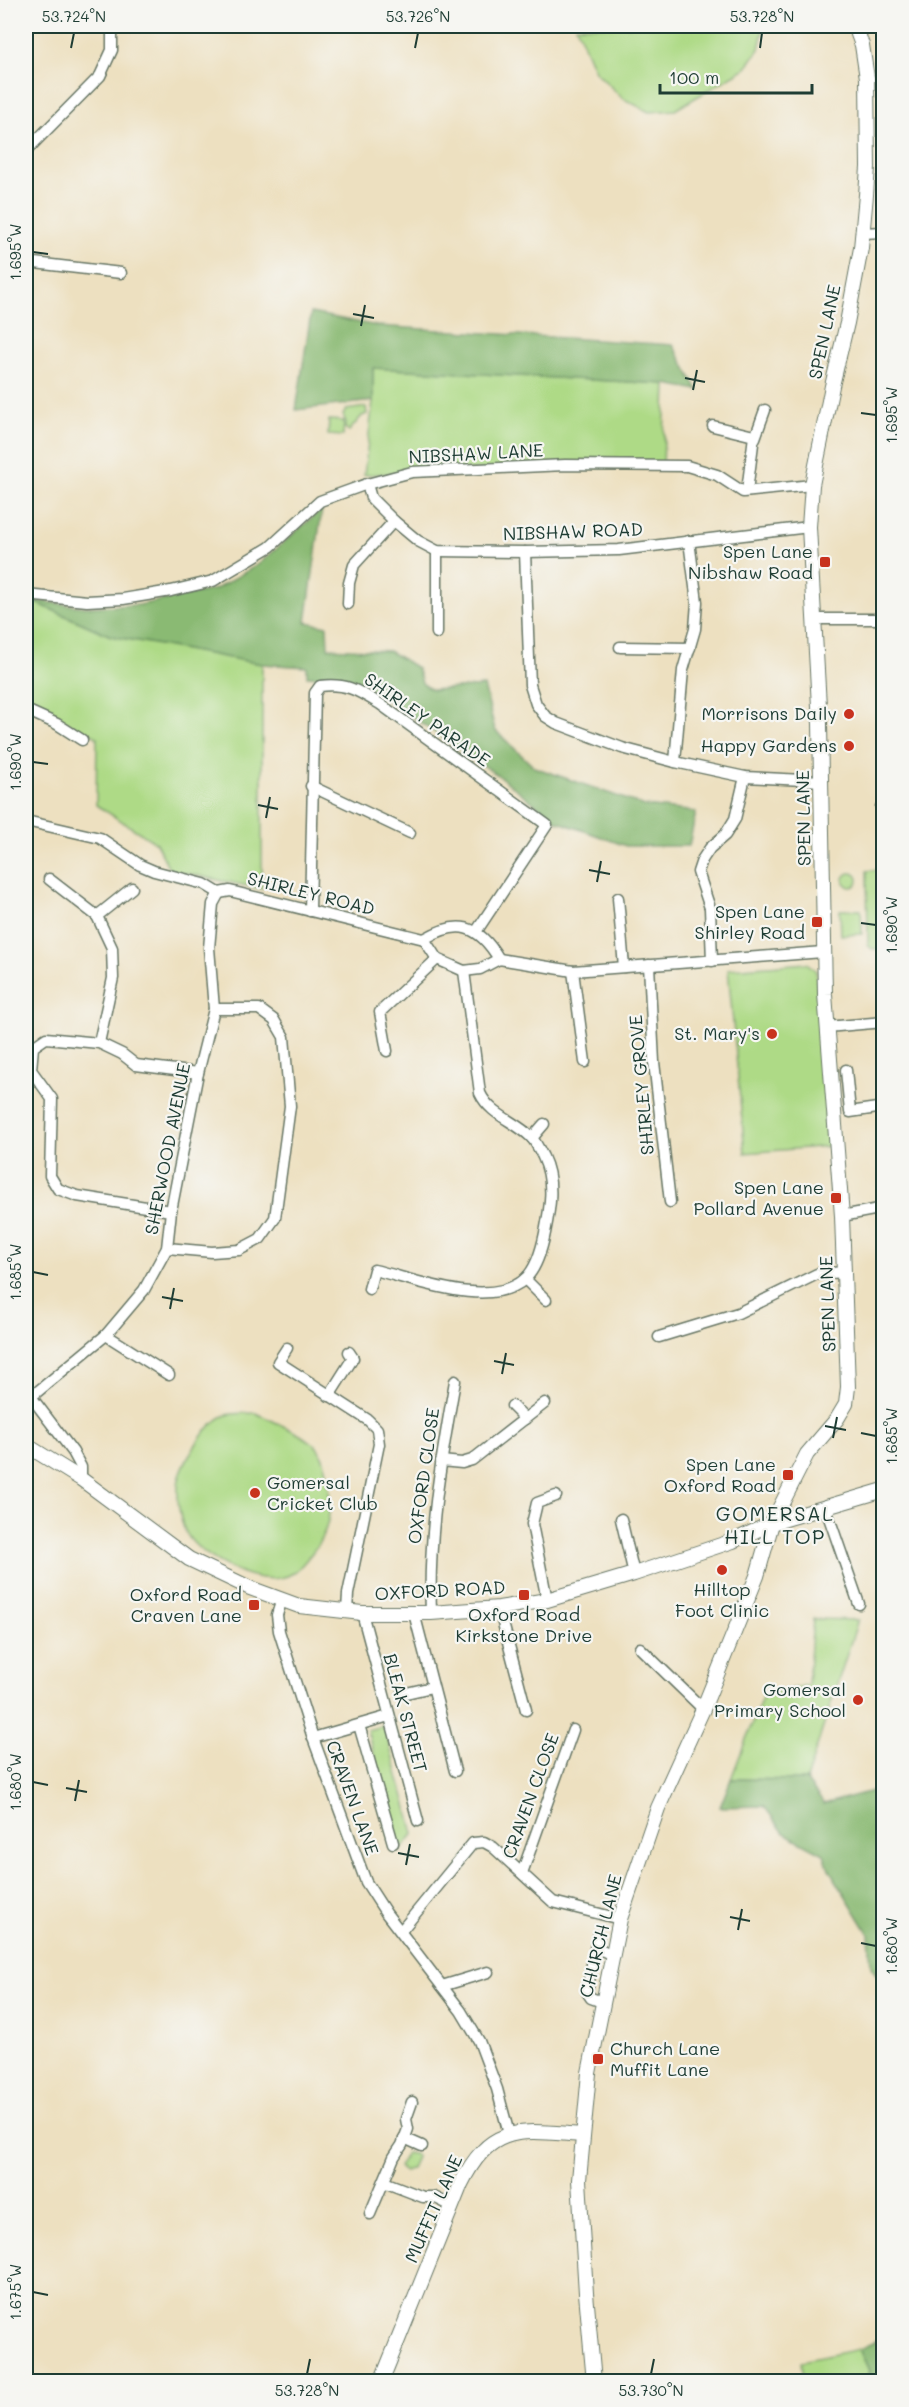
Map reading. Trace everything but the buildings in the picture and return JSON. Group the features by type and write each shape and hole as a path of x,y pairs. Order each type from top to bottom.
{"main road":[{"name":"SPEN LANE","path":"772,1523 807,1454 837,1419 846,1404 848,1387 842,1216 823,952 822,781 809,527 812,485 847,323 862,233 868,167 867,78 862,45 855,26"},
{"name":"OXFORD ROAD","path":"26,1445 81,1479 189,1559 208,1570 281,1602 362,1613 431,1613 499,1608 547,1600 733,1541 772,1523 884,1490"},
{"name":"CHURCH LANE","path":"594,2382 579,2180 589,2073 602,2002 620,1919 658,1808 703,1709 757,1576 772,1523"},
{"path":"509,2134 583,2135"},
{"name":"MUFFIT LANE","path":"381,2382 452,2206 474,2159 486,2146 509,2134"}],"street":[{"path":"26,151 100,76 112,50 112,26"},
{"path":"862,233 884,232"},
{"path":"26,262 121,273"},
{"path":"765,410 755,438 747,491 812,485"},
{"path":"713,426 755,438"},
{"name":"NIBSHAW LANE","path":"26,595 87,601 123,599 213,581 270,547 320,501 366,484 430,470 565,465 687,466 717,475 743,492 747,491"},
{"path":"366,484 371,498 394,521 418,541 437,551 437,633"},
{"path":"348,604 349,583 354,565 394,521"},
{"name":"NIBSHAW ROAD","path":"437,551 619,550 809,527"},
{"path":"675,762 683,670 695,629 697,602 689,540"},
{"path":"525,552 530,685 536,704 545,716 556,723 622,748 675,762 745,777 822,781"},
{"path":"815,619 884,619"},
{"path":"620,647 690,648"},
{"name":"SHIRLEY PARADE","path":"310,911 311,786 315,693 320,686 338,684 354,688 380,704 547,825 476,932"},
{"path":"26,710 57,724 82,740"},
{"path":"712,961 710,908 698,872 710,848 725,835 735,819 745,777"},
{"path":"311,786 410,833"},
{"name":"SHIRLEY ROAD","path":"26,820 100,838 140,865 204,884 219,893 231,891 423,939"},
{"path":"49,879 97,916 112,948 113,978 99,1043"},
{"path":"97,916 132,888"},
{"name":"SHERWOOD AVENUE","path":"28,1393 106,1335 144,1290 167,1248 171,1211 198,1073 214,1009 209,948 213,904 219,893"},
{"path":"618,898 624,967"},
{"path":"499,959 490,944 476,932 459,927 442,928 423,939 437,959 464,971 480,969 499,959 573,971 823,952"},
{"path":"387,1052 380,1012 437,959"},
{"name":"SHIRLEY GROVE","path":"649,965 654,1062 670,1202"},
{"path":"369,1289 374,1270 463,1293 505,1290 525,1279 542,1246 552,1192 544,1160 532,1138 484,1103 480,1093 464,971"},
{"path":"573,971 585,1062"},
{"path":"167,1248 212,1252 239,1251 260,1239 275,1218 290,1106 284,1037 274,1020 259,1009 214,1009"},
{"path":"827,1027 884,1022"},
{"path":"171,1211 77,1196 58,1189 50,1176 52,1099 31,1070 33,1047 46,1038 99,1043 122,1054 136,1065 198,1073"},
{"path":"846,1070 850,1112 884,1107"},
{"path":"532,1138 544,1125"},
{"path":"842,1216 884,1208"},
{"path":"659,1337 738,1313 817,1274 845,1272"},
{"path":"525,1279 546,1300"},
{"path":"106,1335 169,1375"},
{"path":"287,1348 278,1362 368,1420 377,1429 379,1444 346,1611"},
{"path":"329,1396 354,1356"},
{"name":"OXFORD CLOSE","path":"431,1613 430,1541 455,1381"},
{"path":"28,1393 73,1452 81,1467 81,1479"},
{"path":"441,1461 462,1463 472,1460 545,1403"},
{"path":"512,1406 525,1419"},
{"path":"547,1600 532,1524 537,1503 556,1496"},
{"path":"825,1506 859,1604"},
{"path":"621,1519 634,1574"},
{"name":"CRAVEN LANE","path":"281,1602 277,1615 279,1631 313,1738 366,1882 461,2011 478,2041 496,2089 509,2134"},
{"path":"499,1608 526,1710"},
{"name":"BLEAK STREET","path":"362,1613 418,1821"},
{"path":"414,1613 450,1765"},
{"path":"640,1648 703,1709"},
{"path":"402,1694 432,1687"},
{"path":"313,1738 389,1716"},
{"path":"359,1725 393,1843"},
{"name":"CRAVEN CLOSE","path":"522,1873 573,1730"},
{"path":"401,1931 473,1843 484,1842 493,1847 554,1902 620,1919"},
{"path":"598,1937 587,1992 591,1998 602,2002"},
{"path":"594,1953 602,1950 612,1955"},
{"path":"442,1986 488,1972"},
{"path":"370,2214 408,2129 406,2119 412,2102"},
{"path":"404,2138 422,2146"},
{"path":"384,2182 423,2198 434,2197 452,2206"}],"green space":[{"path":"576,26 764,26 759,49 746,68 675,110 649,112 622,98 595,71"},
{"path":"311,313 377,326 673,345 698,390 666,384 373,368 373,401 296,410"},
{"path":"373,368 666,384 663,466 364,475 373,401"},
{"path":"366,407 367,414 362,416 349,431 345,428 346,422 343,415 346,410"},
{"path":"329,420 344,421 343,436 328,435"},
{"path":"322,509 306,622 327,626 328,648 389,651 417,668 422,683 432,690 484,686 495,730 534,767 645,806 696,812 689,846 626,846 557,821 499,776 368,687 340,678 307,676 307,667 262,664 111,636 30,600 86,607 139,605 216,589 259,564"},
{"path":"30,600 111,636 262,664 262,889 170,870 156,843 96,805 97,737 26,702 26,601"},
{"path":"883,869 883,948 872,949 868,945 867,871"},
{"path":"851,873 856,875 858,880 856,885 851,887 846,885 844,880 846,875"},
{"path":"840,910 861,910 862,934 841,935"},
{"path":"807,963 816,971 830,1146 745,1153 728,969"},
{"name":"Gomersal Cricket Club","path":"256,1413 316,1446 326,1466 330,1493 329,1518 321,1539 298,1569 287,1576 273,1579 242,1573 226,1566 199,1548 187,1534 179,1506 178,1486 183,1468 209,1427 227,1415"},
{"path":"813,1619 858,1620 806,1780 731,1779 763,1695 808,1685"},
{"path":"384,1726 414,1833 401,1850 367,1730"},
{"path":"731,1779 806,1780 824,1804 883,1788 883,1984 871,1967 869,1934 829,1869 824,1854 784,1833 764,1806 720,1807"},
{"path":"406,2153 415,2154 416,2157 411,2168 405,2172 398,2167"},
{"path":"883,2338 883,2381 866,2381 869,2370 859,2349"},
{"path":"859,2349 869,2371 866,2381 803,2381 801,2361"}],"place":[{"name":"Spen Lane Nibshaw Road","path":"825,562"},
{"name":"Morrisons Daily","path":"849,714"},
{"name":"Happy Gardens","path":"849,746"},
{"name":"Spen Lane Shirley Road","path":"817,922"},
{"name":"St. Mary's","path":"772,1034"},
{"name":"Spen Lane Pollard Avenue","path":"836,1198"},
{"name":"Spen Lane Oxford Road","path":"788,1475"},
{"name":"Gomersal Cricket Club","path":"255,1493"},
{"name":"Hilltop Foot Clinic","path":"722,1570"},
{"name":"Oxford Road Kirkstone Drive","path":"524,1595"},
{"name":"Oxford Road Craven Lane","path":"254,1605"},
{"name":"Gomersal Primary School","path":"858,1700"},
{"name":"Church Lane Muffit Lane","path":"598,2059"}],"district":[{"name":"GOMERSAL HILL TOP","path":"775,1526"}]}
